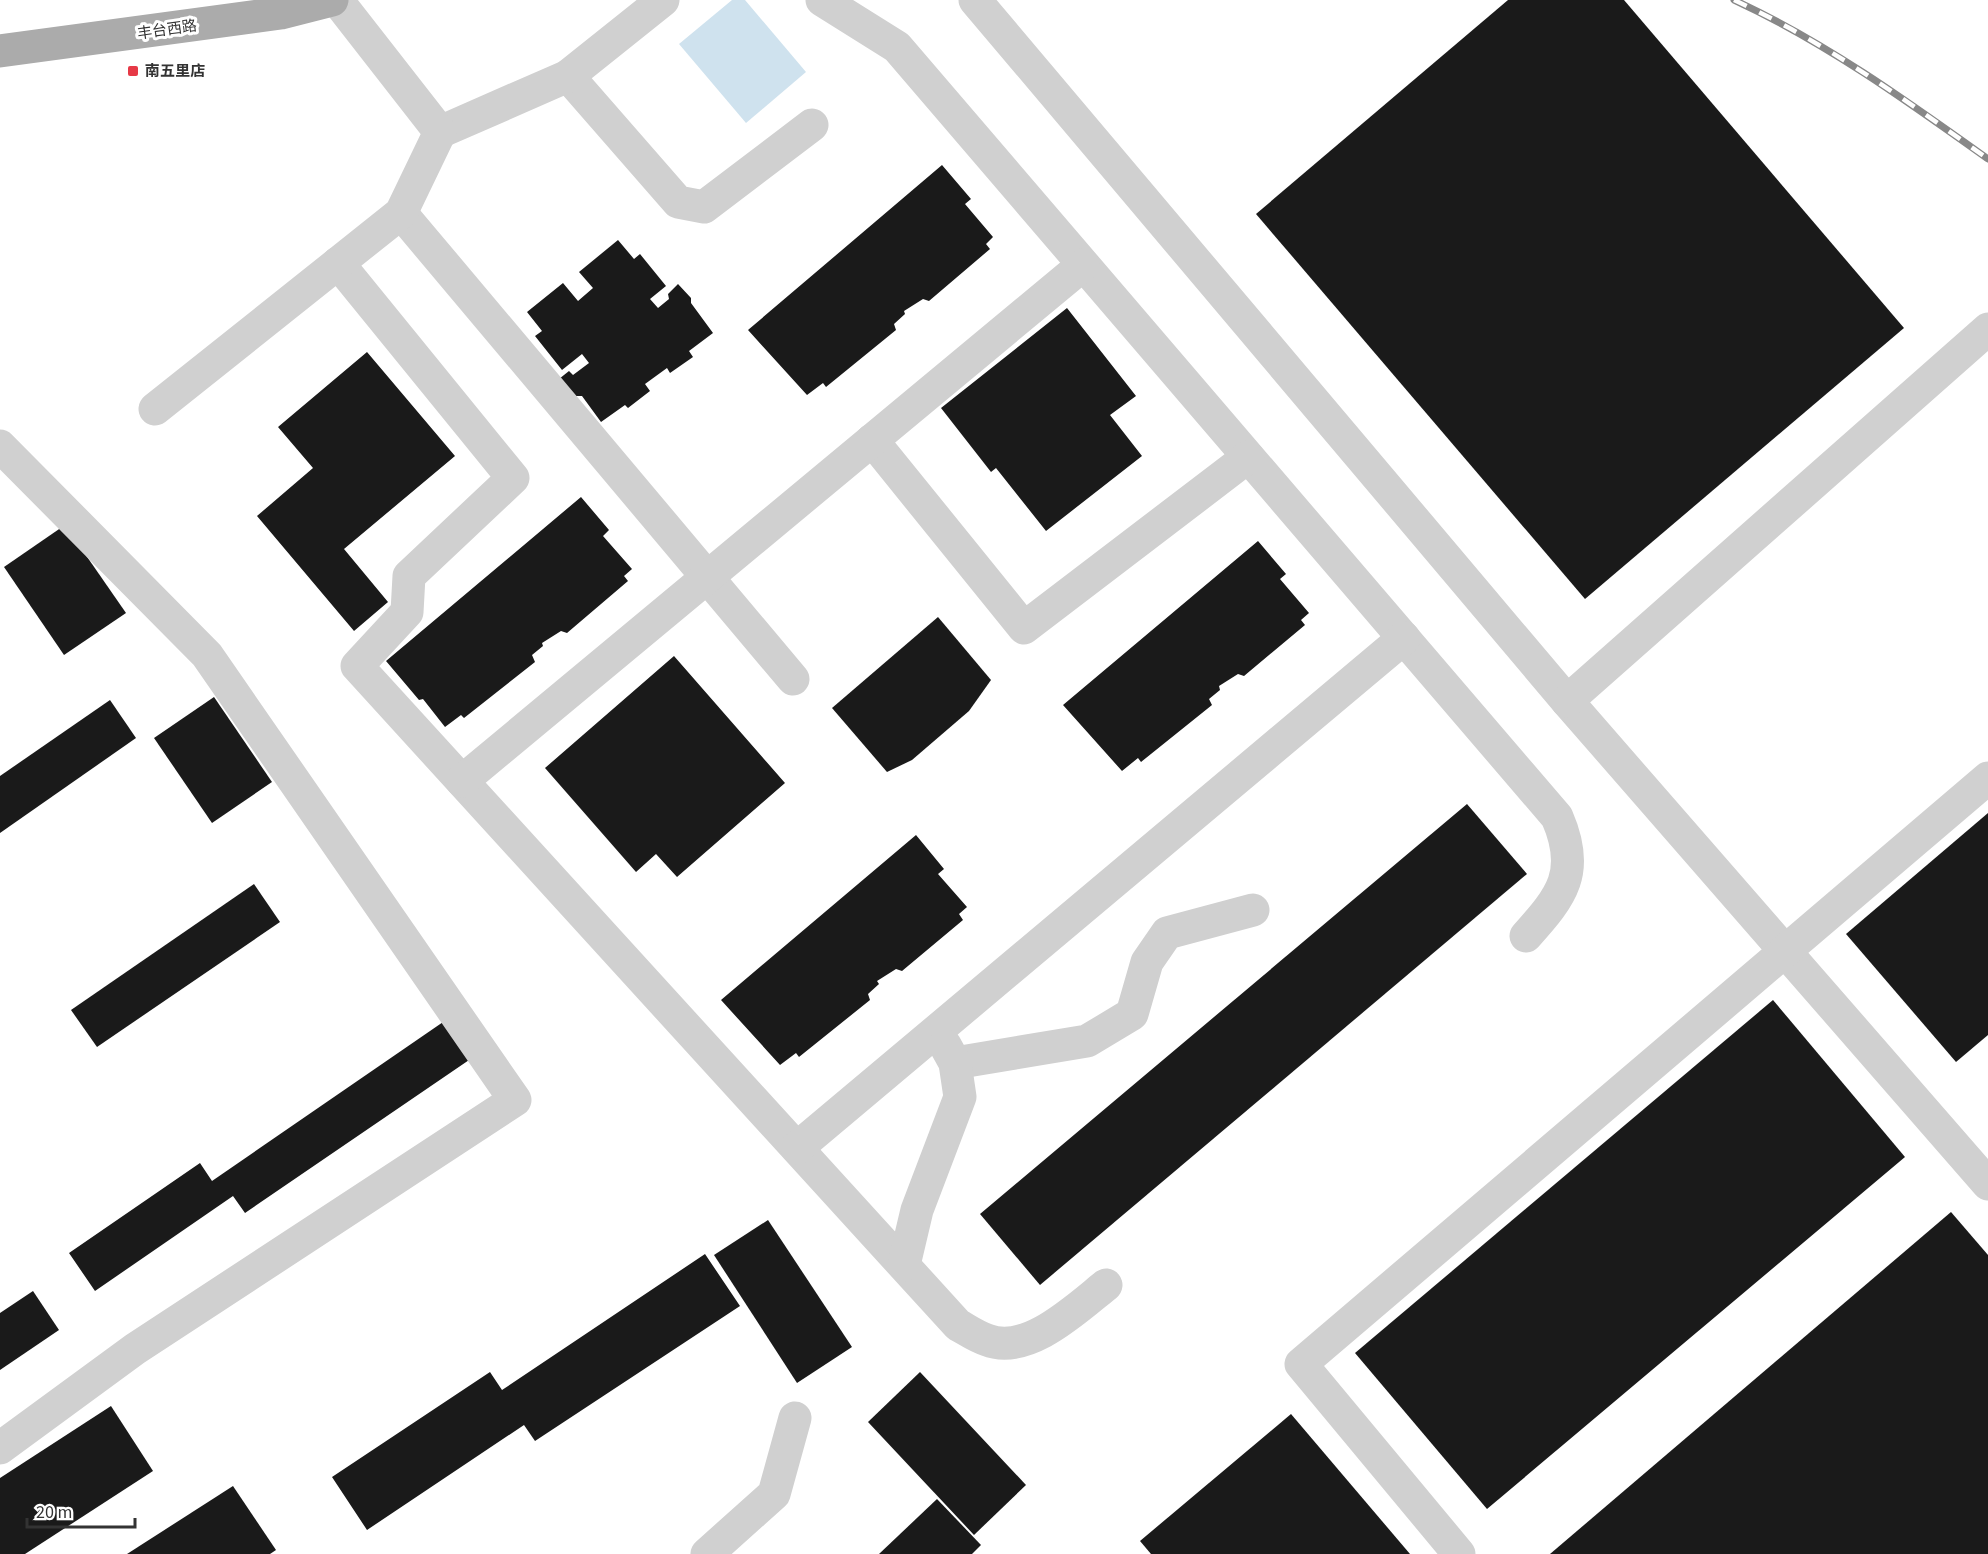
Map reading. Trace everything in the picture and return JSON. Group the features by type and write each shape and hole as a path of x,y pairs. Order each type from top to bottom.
{"main road":[{"name":"丰台西路","path":"0,51 281,13 332,0"}],"street":[{"path":"337,0 440,132"},
{"path":"155,409 401,213 440,132 568,76 663,0"},
{"path":"822,0 897,47 1557,818 1567,840 1570,858 1563,885 1554,906 1526,936"},
{"path":"975,0 1567,701 1988,1184"},
{"path":"568,76 678,202 704,207 812,125"},
{"path":"401,213 793,679"},
{"path":"338,263 513,478 409,576 407,612 357,666 958,1324 988,1341 1016,1344 1060,1321 1106,1285"},
{"path":"462,781 1083,265"},
{"path":"1567,701 1988,329"},
{"path":"872,440 1024,628 1248,457"},
{"path":"0,446 207,655 515,1100 135,1349 0,1448"},
{"path":"797,1148 1404,638"},
{"path":"1459,1554 1301,1364 1988,778"},
{"path":"956,1063 1087,1041 1132,1014 1147,962 1167,933 1253,910"},
{"path":"904,1265 917,1210 960,1098 956,1063 936,1031"},
{"path":"707,1554 774,1494 795,1418"}],"water":[{"path":"732,0 745,0 806,72 746,123 679,44"}],"building":[{"path":"1508,0 1624,0 1904,328 1585,599 1256,214"},
{"path":"942,165 971,199 965,204 993,237 986,244 990,249 929,301 923,299 904,311 905,314 894,324 896,330 826,387 823,383 807,395 748,330"},
{"path":"618,240 634,259 640,254 666,286 650,299 658,308 669,299 668,294 678,284 691,298 691,303 713,333 689,351 693,357 670,373 667,368 645,384 650,391 628,408 625,405 601,422 582,396 572,396 559,379 569,371 573,375 589,363 582,354 562,370 535,336 542,331 527,312 563,283 578,301 593,288 579,272"},
{"path":"1067,308 1136,396 1110,415 1142,456 1046,531 996,468 991,472 941,408"},
{"path":"367,352 455,456 344,549 388,602 354,631 257,516 313,468 278,427"},
{"path":"581,497 609,530 603,536 632,569 624,576 628,581 567,633 561,631 542,643 543,646 532,655 535,662 464,718 461,715 445,727 423,699 419,700 386,661"},
{"path":"65,525 126,613 64,655 4,567"},
{"path":"1258,541 1286,574 1280,579 1309,613 1301,620 1305,625 1244,676 1238,674 1219,686 1220,690 1209,699 1212,705 1141,762 1138,758 1122,771 1063,705"},
{"path":"938,617 991,680 969,711 912,760 887,772 832,708"},
{"path":"674,656 785,783 677,877 656,854 636,872 545,768"},
{"path":"214,697 272,782 212,823 154,738"},
{"path":"110,700 136,738 0,833 0,776"},
{"path":"1467,804 1527,874 1040,1285 980,1214"},
{"path":"1988,813 1988,1035 1956,1062 1846,934"},
{"path":"916,835 944,869 938,874 967,907 959,914 963,920 902,971 896,969 877,981 879,984 868,994 870,1000 799,1057 796,1053 780,1065 721,1000"},
{"path":"254,884 280,922 97,1047 71,1010"},
{"path":"1773,1000 1905,1157 1487,1509 1355,1353"},
{"path":"446,1020 472,1058 245,1213 233,1196 95,1291 69,1253 200,1163 212,1181"},
{"path":"1951,1212 1988,1255 1988,1554 1550,1554"},
{"path":"768,1220 852,1347 797,1383 714,1255"},
{"path":"705,1254 740,1306 535,1441 524,1425 367,1530 332,1477 490,1372 502,1390"},
{"path":"33,1291 59,1330 0,1370 0,1313"},
{"path":"920,1372 1026,1485 974,1535 868,1422"},
{"path":"111,1406 153,1471 25,1554 0,1554 0,1478"},
{"path":"1291,1414 1410,1554 1151,1554 1140,1541"},
{"path":"233,1486 276,1550 270,1554 127,1554"},
{"path":"937,1499 981,1545 972,1554 879,1554"}],"railway":[{"path":"1734,0 1833,53 1988,159"}],"place":[{"name":"南五里店","path":"133,71"}]}
